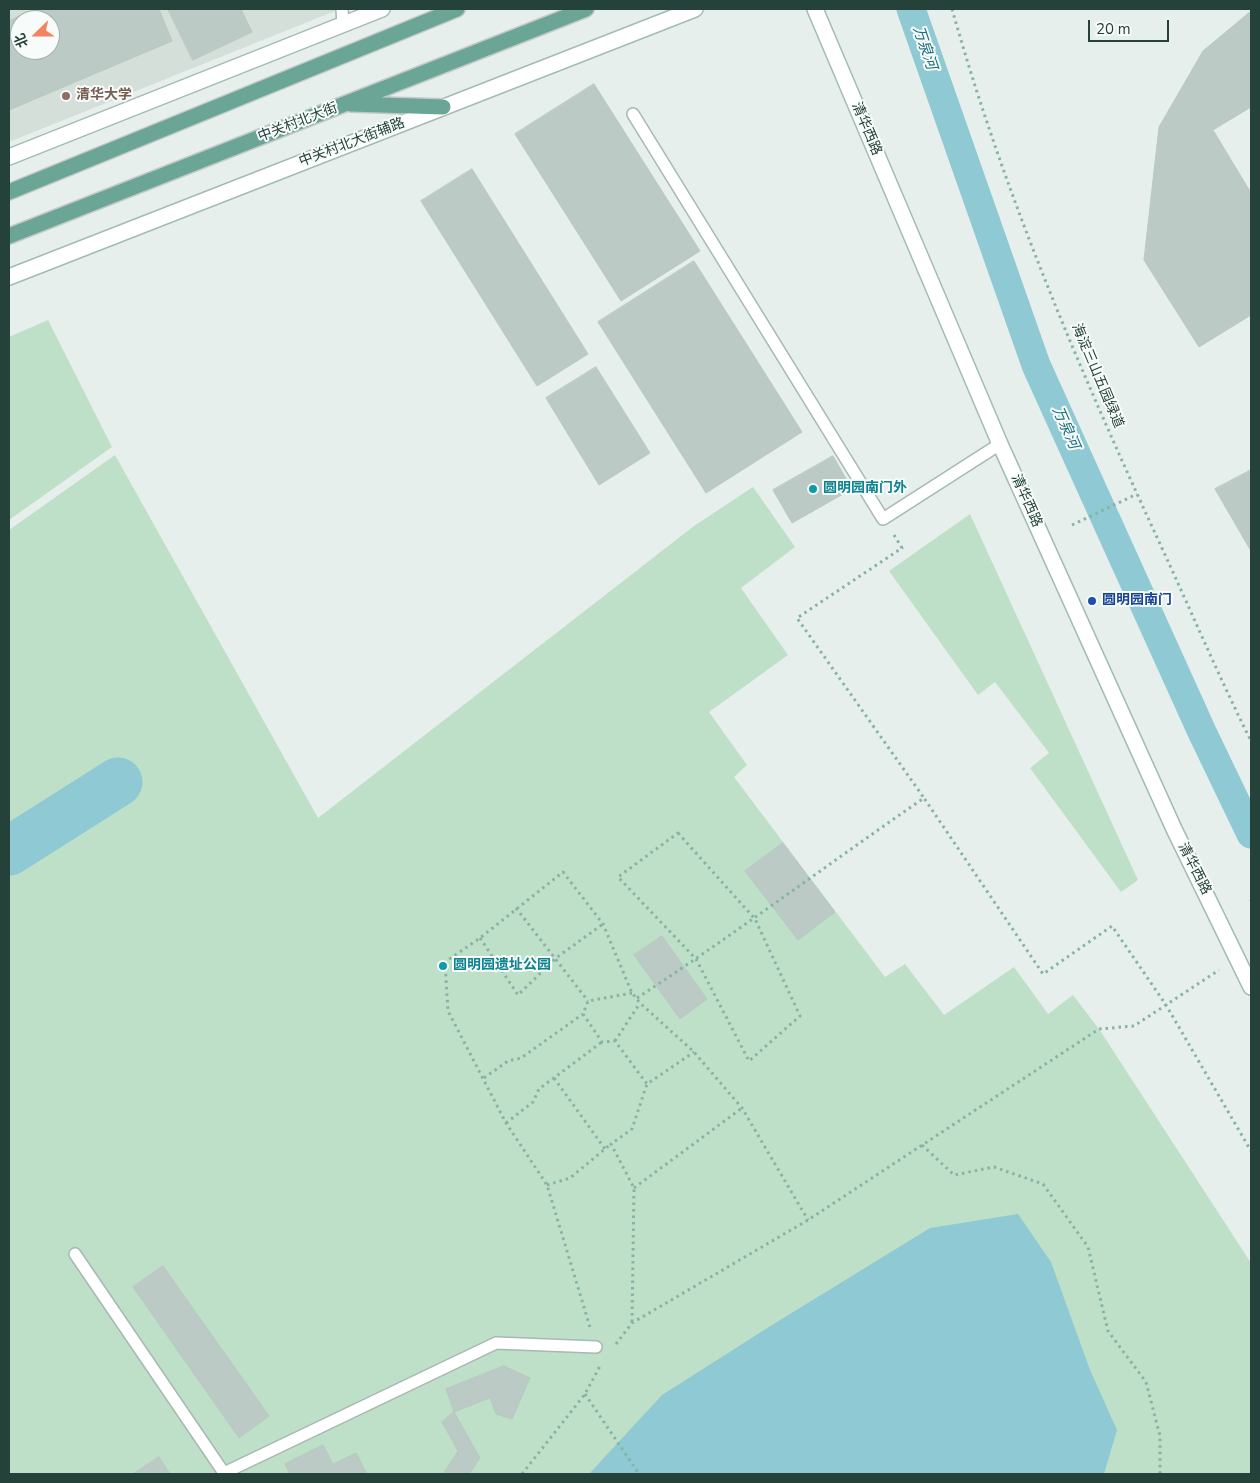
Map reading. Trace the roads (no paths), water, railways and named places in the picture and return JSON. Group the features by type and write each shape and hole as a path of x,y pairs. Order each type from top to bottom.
{"main road":[{"path":"9,192 457,9"},
{"name":"中关村北大街","path":"9,236 586,9"},
{"path":"344,104 443,107"}],"street":[{"path":"9,157 382,9"},
{"name":"中关村北大街辅路","path":"9,277 695,9"},
{"name":"清华西路","path":"815,9 1000,444 1170,821 1251,987"}],"lane":[{"path":"342,9 343,25"},
{"path":"633,114 883,519 1000,444"},
{"path":"75,1254 224,1473 496,1343 596,1347"}],"water":[{"path":"1018,1214 1051,1262 1090,1370 1117,1430 1104,1474 589,1474 662,1395 930,1228"}],"waterway":[{"name":"万泉河","path":"911,9 1036,365 1202,732 1251,834"},
{"path":"9,851 118,782"}],"place":[{"name":"清华大学","path":"66,96"},
{"name":"圆明园南门外","path":"813,489"},
{"name":"圆明园南门","path":"1092,601"},
{"name":"圆明园遗址公园","path":"443,966"}]}
